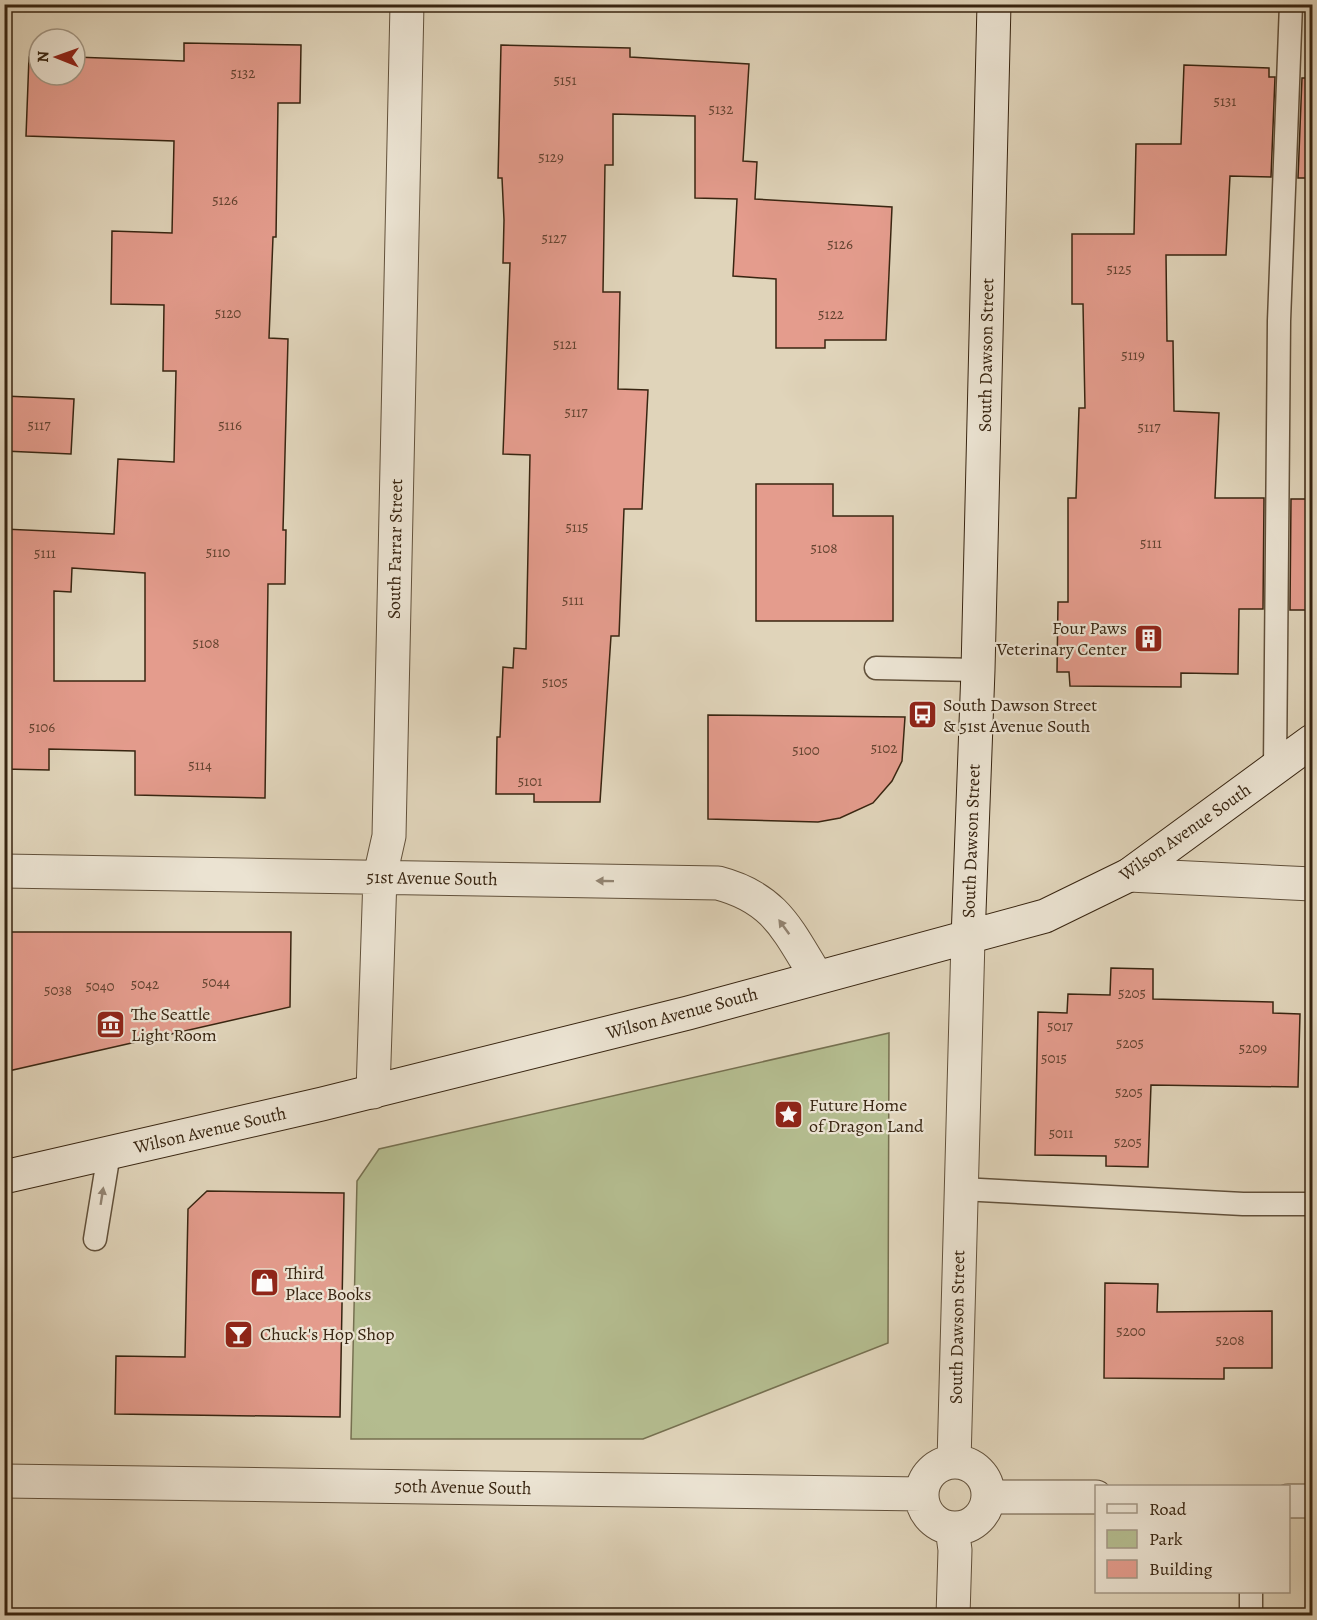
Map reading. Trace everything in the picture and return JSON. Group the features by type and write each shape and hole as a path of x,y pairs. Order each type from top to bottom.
{"street":[{"name":"South Farrar Street","path":"373,1092 380,876 389,836 406,4"},
{"name":"South Dawson Street","path":"954,1462 968,939 978,670 994,4"},
{"name":"Wilson Avenue South","path":"4,1177 373,1092 688,1013 816,976 968,939 1045,916 1129,875 1312,741"},
{"name":"51st Avenue South","path":"4,871 718,883 742,890 762,902 783,924 816,976"},
{"path":"1129,875 1312,884"},
{"path":"954,1462 963,1462 980,1472 988,1488 989,1497 987,1506 977,1520 970,1525 952,1528 934,1520 927,1513 922,1494 928,1476 936,1468 954,1462"},
{"name":"50th Avenue South","path":"4,1481 922,1494"},
{"path":"989,1497 1095,1497"},
{"path":"1290,1501 1312,1502"},
{"path":"952,1528 955,1550 954,1616"}],"lane":[{"path":"1275,768 1279,321 1291,4"},
{"path":"876,668 978,670"},
{"path":"95,1239 109,1153"},
{"path":"961,1189 1243,1203 1312,1204"},
{"path":"1251,1593 1251,1616"}],"green space":[{"path":"889,1033 888,1343 643,1439 351,1439 357,1181 379,1149"}],"building":[{"path":"184,43 301,45 300,103 278,103 276,237 273,237 269,338 288,339 283,530 286,530 285,584 268,584 265,798 135,795 135,751 49,749 49,770 4,769 4,529 114,534 118,459 174,462 176,371 163,371 164,305 111,304 112,231 172,233 174,141 26,136 28,87 87,87 87,57 184,61","holes":["72,568 145,573 145,681 54,681 54,591 71,592"]},
{"path":"501,45 630,48 630,57 749,64 743,161 757,162 755,199 892,207 886,340 825,340 825,348 776,348 776,279 733,276 737,199 695,198 695,116 613,114 613,165 605,165 603,292 620,292 618,389 648,390 642,509 624,509 619,636 611,636 600,802 534,802 534,794 496,794 497,737 500,737 503,667 513,668 514,648 526,649 530,455 503,454 510,263 503,263 502,178 498,178"},
{"path":"1184,65 1269,68 1269,77 1275,77 1271,177 1230,176 1226,255 1166,255 1167,341 1173,341 1174,411 1219,413 1215,498 1264,498 1263,609 1239,609 1238,674 1181,673 1181,687 1070,686 1069,672 1057,672 1058,602 1068,602 1068,498 1076,498 1079,408 1085,408 1083,304 1072,304 1072,234 1134,234 1136,144 1181,144"},
{"path":"1302,78 1312,78 1312,178 1298,178"},
{"path":"4,396 74,399 71,454 4,451"},
{"path":"756,484 833,484 833,516 893,516 893,621 756,621"},
{"path":"1291,499 1312,499 1312,610 1290,610"},
{"path":"708,715 905,717 902,761 892,781 873,803 840,818 818,822 708,819"},
{"path":"4,932 291,932 290,1007 4,1072"},
{"path":"1111,968 1153,969 1153,999 1273,1002 1273,1013 1300,1014 1298,1087 1151,1085 1148,1167 1106,1166 1106,1156 1035,1155 1038,1012 1067,1013 1068,994 1110,995"},
{"name":"Third Place Books","path":"207,1191 344,1193 340,1417 115,1414 116,1356 185,1357 188,1209"},
{"path":"1105,1283 1158,1284 1157,1312 1272,1311 1272,1368 1224,1368 1224,1379 1104,1378"}],"place":[{"name":"Four Paws Veterinary Center","path":"1148,638"},
{"name":"South Dawson Street & 51st Avenue South","path":"922,715"},
{"name":"The Seattle Light Room","path":"110,1024"},
{"name":"Future Home of Dragon Land","path":"788,1115"},
{"name":"Third Place Books","path":"264,1283"},
{"name":"Chuck's Hop Shop","path":"239,1334"}]}
